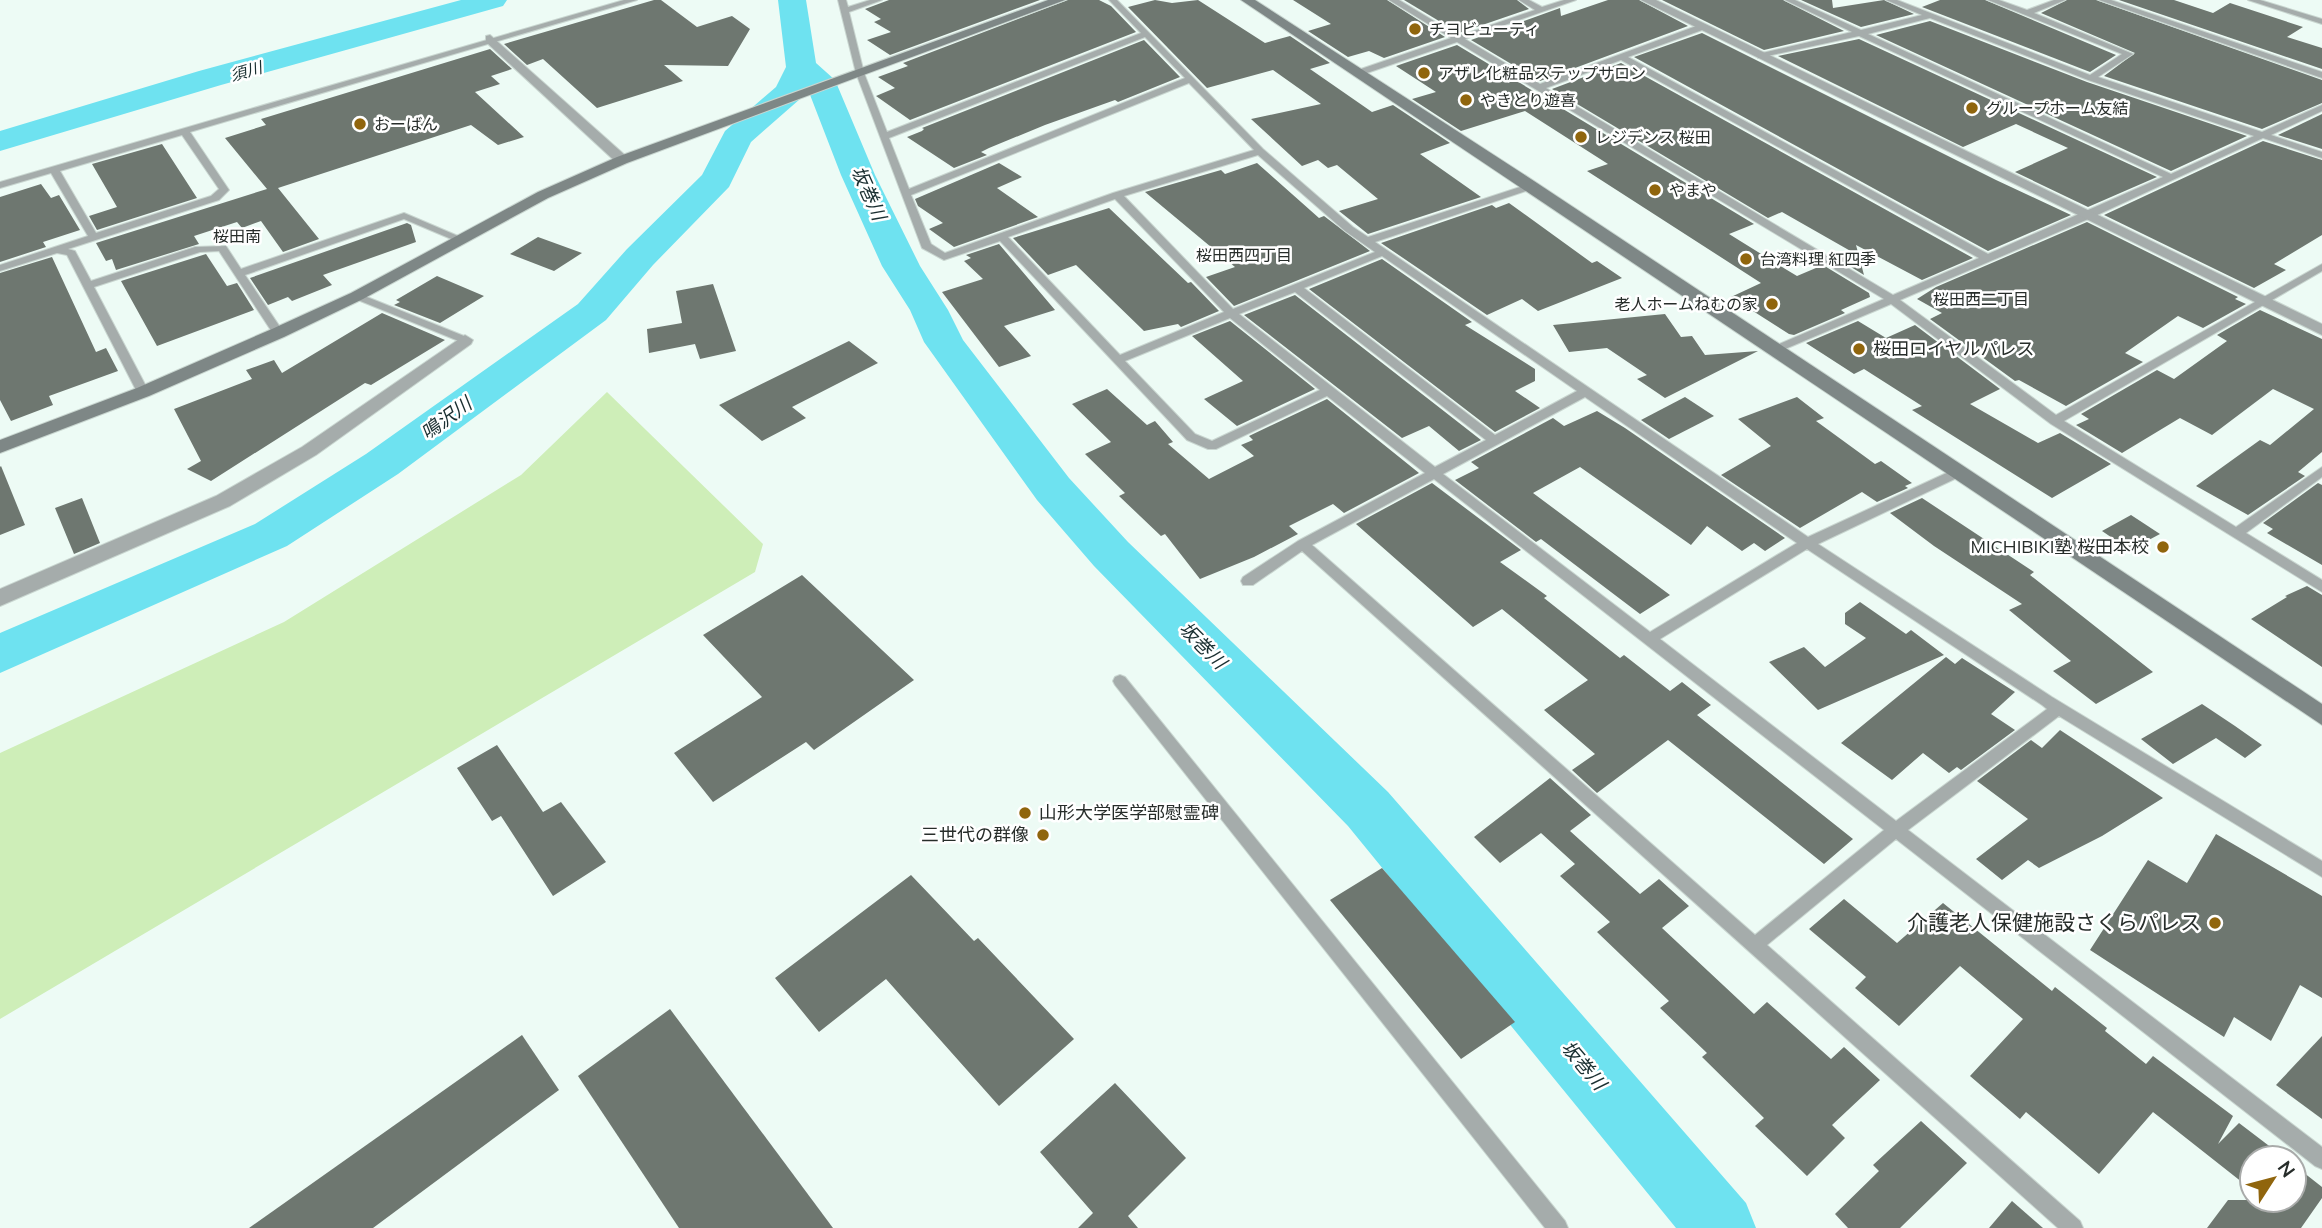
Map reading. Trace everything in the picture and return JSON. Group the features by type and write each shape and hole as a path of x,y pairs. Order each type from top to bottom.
{"street":[{"path":"0,447 143,392 278,333 357,296 543,195 622,160 1059,0"},
{"path":"1247,0 1361,72 2321,715"},
{"path":"1647,0 2322,330"},
{"path":"490,39 622,160"},
{"path":"0,598 222,501 309,451 465,340"}],"lane":[{"path":"0,185 490,39 633,0"},
{"path":"842,0 860,73 926,246 944,257 1117,195 1260,151"},
{"path":"845,11 877,0"},
{"path":"1113,0 1260,151 1367,241 1808,543 2059,708 2322,870"},
{"path":"1392,0 1892,299 2055,421 2322,587"},
{"path":"1523,0 1541,10"},
{"path":"1361,72 1572,0"},
{"path":"1788,0 2171,177"},
{"path":"1890,0 2091,78 2322,155"},
{"path":"1992,0 2129,54 2091,78"},
{"path":"2027,13 2061,0"},
{"path":"2104,0 2322,75"},
{"path":"2252,0 2322,22"},
{"path":"1762,56 1930,16"},
{"path":"1541,88 1702,27"},
{"path":"885,136 1146,34"},
{"path":"1623,58 1987,258"},
{"path":"906,194 1191,79"},
{"path":"1774,350 2089,215 2322,108"},
{"path":"0,268 215,198 224,190 184,130"},
{"path":"54,169 94,238"},
{"path":"1367,241 1531,186"},
{"path":"1117,195 1231,313 1328,391 2322,1159"},
{"path":"240,273 404,216 460,239"},
{"path":"1002,237 1191,437 1212,446 1328,391"},
{"path":"88,286 199,249 222,248 278,333"},
{"path":"56,250 71,253 143,392"},
{"path":"1117,360 1383,252"},
{"path":"2055,421 2322,267"},
{"path":"1296,287 1495,441"},
{"path":"357,296 465,340"},
{"path":"1248,581 1303,544 1585,392"},
{"path":"2236,534 2322,471"},
{"path":"1651,638 1808,543 1958,473"},
{"path":"1303,544 2073,1228"},
{"path":"1120,681 1558,1228"},
{"path":"1755,945 1897,829 2059,708"}],"green space":[{"path":"607,392 763,544 755,572 0,1019 0,753 284,622 521,475"}],"building":[{"path":"661,0 697,27 732,16 750,29 728,66 664,65 683,81 597,108 543,59 527,65 504,44"},
{"path":"889,0 1040,0 890,55 867,40 891,32 874,22 881,19 865,9"},
{"path":"1068,0 1099,0 1111,6 1136,32 910,120 876,96 895,88 878,77 908,66 903,63"},
{"path":"1155,0 1172,3 1198,0 1265,43 1290,36 1330,63 1310,69 1372,112 1393,105 1450,143 1420,154 1481,197 1368,234 1339,211 1378,199 1337,165 1328,168 1318,160 1302,166 1251,119 1321,104 1273,70 1207,88 1128,7"},
{"path":"1293,0 1387,0 1445,37 1384,58 1369,51 1348,57 1308,31 1331,24"},
{"path":"1404,0 1517,0 1529,9 1459,33"},
{"path":"1608,0 1639,0 1688,26 1540,81 1471,40 1560,8 1561,16"},
{"path":"1662,0 1783,0 1844,31 1764,50"},
{"path":"1801,0 1832,0 1833,8 1884,0 1914,14 1861,27"},
{"path":"1940,0 1985,0 2116,55 2090,72 1922,7"},
{"path":"2067,0 2096,0 2322,80 2322,103 2262,129 2104,76 2135,53 2041,13"},
{"path":"2119,0 2174,0 2213,13 2230,3 2303,27 2287,37 2322,48 2322,69"},
{"path":"1930,21 2087,82 2247,136 2171,171 1876,35"},
{"path":"1702,33 2071,215 1988,251 1634,57"},
{"path":"1859,39 2157,177 2088,207 2015,172 2068,148 2016,124 1963,147 1778,56"},
{"path":"1144,40 1180,77 1118,102 1115,100 1045,125 989,148 981,152 987,155 954,168 907,137 922,131 922,128"},
{"path":"1457,45 1754,224 1729,234 1787,270 1797,276 1823,265 1869,293 1870,297 1841,310 1845,313 1794,335 1789,334 1731,297 1761,283 1587,171 1608,164 1525,111 1461,131 1412,99 1436,92 1396,66"},
{"path":"490,49 512,69 491,76 500,84 475,92 524,137 498,145 471,125 278,188 319,239 283,252 261,221 242,228 237,222 194,236 199,244 116,270 112,259 106,261 96,243 267,189 225,138 266,125 261,119"},
{"path":"1621,63 1973,258 1922,280 1856,245 1864,275 1838,259 1854,253 1782,212 1768,218 1552,89"},
{"path":"2322,114 2322,149 2278,135"},
{"path":"2263,141 2322,160 2322,235 2274,264 2286,270 2254,288 2104,215"},
{"path":"162,144 197,198 97,230 89,216 117,207 92,164"},
{"path":"999,163 1022,177 997,188 1038,217 954,247 929,229 943,223 918,206 915,199"},
{"path":"1257,163 1319,218 1324,216 1370,251 1234,306 1206,277 1235,267 1145,192 1221,170 1225,174"},
{"path":"41,184 51,198 59,195 80,230 43,242 46,247 0,262 0,197"},
{"path":"1509,203 1592,263 1597,261 1622,278 1538,311 1522,299 1487,315 1381,243 1492,205 1496,208"},
{"path":"1109,208 1219,311 1181,327 1178,324 1144,331 1076,265 1048,275 1013,238"},
{"path":"2087,222 2238,297 2235,299 2246,304 2203,328 2178,316 2125,353 2143,362 2066,406 2019,380 2015,381 1930,319 1942,313 1917,299 1936,287"},
{"path":"407,223 411,225 416,242 323,275 332,285 292,301 288,297 268,305 250,278"},
{"path":"538,237 582,253 554,271 510,254"},
{"path":"999,244 1055,310 1004,326 1031,356 999,367 942,292 983,279 964,261 971,258 966,255"},
{"path":"206,254 227,286 237,283 254,310 157,346 121,281"},
{"path":"52,257 96,352 106,348 118,371 49,396 53,405 11,421 0,400 0,273"},
{"path":"1382,259 1472,322 1465,325 1535,369 1535,381 1515,391 1540,408 1495,432 1309,289"},
{"path":"437,276 484,296 440,323 394,305 400,302 396,300"},
{"path":"713,284 736,351 700,359 695,344 649,353 647,329 682,323 676,291"},
{"path":"1295,295 1481,440 1459,451 1429,426 1402,438 1244,315"},
{"path":"2260,310 2322,339 2322,452 2298,472 2305,476 2248,515 2196,486 2260,440 2270,445 2314,409 2273,389 2212,435 2180,418 2122,453 2076,425 2089,419 2081,414 2157,370 2174,379 2227,341 2217,335"},
{"path":"382,313 445,340 371,385 365,383 211,481 187,469 201,461 174,409 252,379 246,370 274,360 282,373"},
{"path":"1665,314 1681,337 1692,336 1705,355 1758,351 1665,398 1637,379 1647,375 1607,348 1569,352 1553,325"},
{"path":"1230,321 1315,389 1237,426 1204,399 1243,381 1192,336"},
{"path":"1858,321 1886,338 1915,325 2000,389 1970,404 2038,443 2060,433 2111,464 2052,498 1912,410 1922,406 1864,369 1854,374 1806,343"},
{"path":"849,341 878,363 792,407 806,418 762,441 719,405"},
{"path":"1107,389 1147,425 1155,421 1173,442 1168,444 1209,479 1254,456 1241,445 1253,440 1249,436 1327,399 1419,473 1344,513 1333,504 1289,526 1298,534 1254,557 1200,579 1165,534 1161,536 1119,496 1125,493 1085,454 1111,442 1072,404"},
{"path":"1685,397 1714,416 1669,439 1641,420"},
{"path":"1797,397 1824,418 1816,421 1875,464 1881,461 1912,483 1905,486 1908,488 1877,502 1862,492 1800,528 1721,475 1771,446 1738,419"},
{"path":"1597,411 1785,538 1765,551 1754,543 1742,551 1707,526 1691,545 1580,467 1533,493 1670,595 1640,614 1541,539 1536,542 1455,480 1479,468 1471,462 1553,418 1564,426"},
{"path":"0,467 25,525 0,535"},
{"path":"1432,483 1521,550 1500,562 1547,596 1544,598 1620,658 1624,655 1670,691 1682,682 1711,705 1697,715 1853,839 1824,864 1668,740 1597,793 1572,770 1595,754 1544,710 1588,680 1502,609 1473,627 1356,524"},
{"path":"2318,483 2322,485 2322,565 2267,533 2273,529 2263,523"},
{"path":"82,498 100,543 74,554 55,508"},
{"path":"1922,498 2034,572 2030,575 2153,672 2096,704 2053,671 2071,661 2009,610 2022,604 1934,546 1890,513"},
{"path":"2131,515 2160,534 2130,550 2102,531"},
{"path":"802,575 914,680 814,750 806,742 713,802 674,753 762,697 703,635"},
{"path":"2307,586 2322,595 2322,667 2251,619 2287,597 2285,596"},
{"path":"1860,602 1906,634 1911,630 1944,655 1818,710 1769,662 1804,647 1825,667 1866,638 1845,624 1845,613"},
{"path":"1946,657 1955,664 1962,658 2015,692 1991,714 2015,730 1961,770 1957,767 1949,773 1923,753 1892,780 1841,743"},
{"path":"2202,704 2262,745 2245,758 2216,738 2173,764 2141,739"},
{"path":"2060,730 2163,798 2102,836 2039,868 2028,860 2002,880 1976,859 2028,819 1977,781 2031,740 2042,748"},
{"path":"497,745 543,812 561,802 606,862 553,896 501,816 492,821 457,768"},
{"path":"1550,778 1591,815 1570,831 1640,894 1659,879 1689,906 1662,928 1754,1014 1767,1002 1831,1059 1844,1047 1880,1080 1832,1125 1845,1138 1807,1176 1755,1126 1764,1118 1702,1057 1707,1053 1660,1008 1669,1001 1597,932 1610,922 1560,876 1575,864 1541,833 1500,863 1474,837"},
{"name":"介護老人保健施設さくらパレス","path":"2216,834 2322,896 2322,998 2300,985 2271,1041 2234,1017 2224,1037 2090,950 2148,860 2187,883"},
{"path":"1382,868 1515,1022 1461,1059 1330,900"},
{"path":"911,875 974,941 978,938 1074,1039 999,1106 886,979 819,1032 775,978"},
{"path":"1844,899 1897,943 1943,903 2052,991 2055,987 2107,1028 2105,1031 2146,1064 2153,1056 2233,1116 2218,1144 2239,1123 2267,1144 2238,1144 2238,1179 2153,1112 2099,1174 2026,1112 2020,1119 1970,1076 2023,1019 1960,966 1899,1026 1855,988 1866,977 1809,929"},
{"path":"670,1009 833,1228 679,1228 578,1076"},
{"path":"522,1035 559,1090 373,1228 249,1228"},
{"path":"2322,1036 2322,1119 2276,1085"},
{"path":"1115,1083 1186,1158 1128,1216 1138,1228 1078,1228 1093,1213 1040,1152"},
{"path":"1921,1121 1967,1163 1900,1228 1848,1228 1835,1214 1879,1171 1873,1165"},
{"path":"2308,1176 2322,1187 2322,1198 2301,1228 2207,1228 2228,1200 2238,1200 2238,1214 2308,1214"},
{"path":"2012,1201 2043,1228 1989,1228"}],"waterway":[{"name":"須川","path":"0,141 210,78 493,0"},
{"name":"坂巻川","path":"792,0 801,67"},
{"name":"鳴沢川","path":"0,654 271,535 382,464 592,312 640,257 717,180 737,138 789,92 801,67"},
{"name":"坂巻川","path":"801,67 820,80 858,175 901,266 929,310 944,342 1053,489 1111,554 1368,809 1721,1228"}],"place":[{"name":"チヨビューティ","path":"1415,29"},
{"name":"アザレ化粧品ステップサロン","path":"1424,73"},
{"name":"やきとり遊喜","path":"1466,100"},
{"name":"グループホーム友結","path":"1972,108"},
{"name":"おーばん","path":"360,124"},
{"name":"レジデンス 桜田","path":"1581,137"},
{"name":"やまや","path":"1655,190"},
{"name":"台湾料理 紅四季","path":"1746,259"},
{"name":"老人ホームねむの家","path":"1772,304"},
{"name":"桜田ロイヤルパレス","path":"1859,349"},
{"name":"MICHIBIKI塾 桜田本校","path":"2163,547"},
{"name":"山形大学医学部慰霊碑","path":"1025,813"},
{"name":"三世代の群像","path":"1043,835"},
{"name":"介護老人保健施設さくらパレス","path":"2215,923"}],"district":[{"name":"桜田南","path":"237,236"},
{"name":"桜田西四丁目","path":"1244,255"},
{"name":"桜田西二丁目","path":"1981,299"}]}
